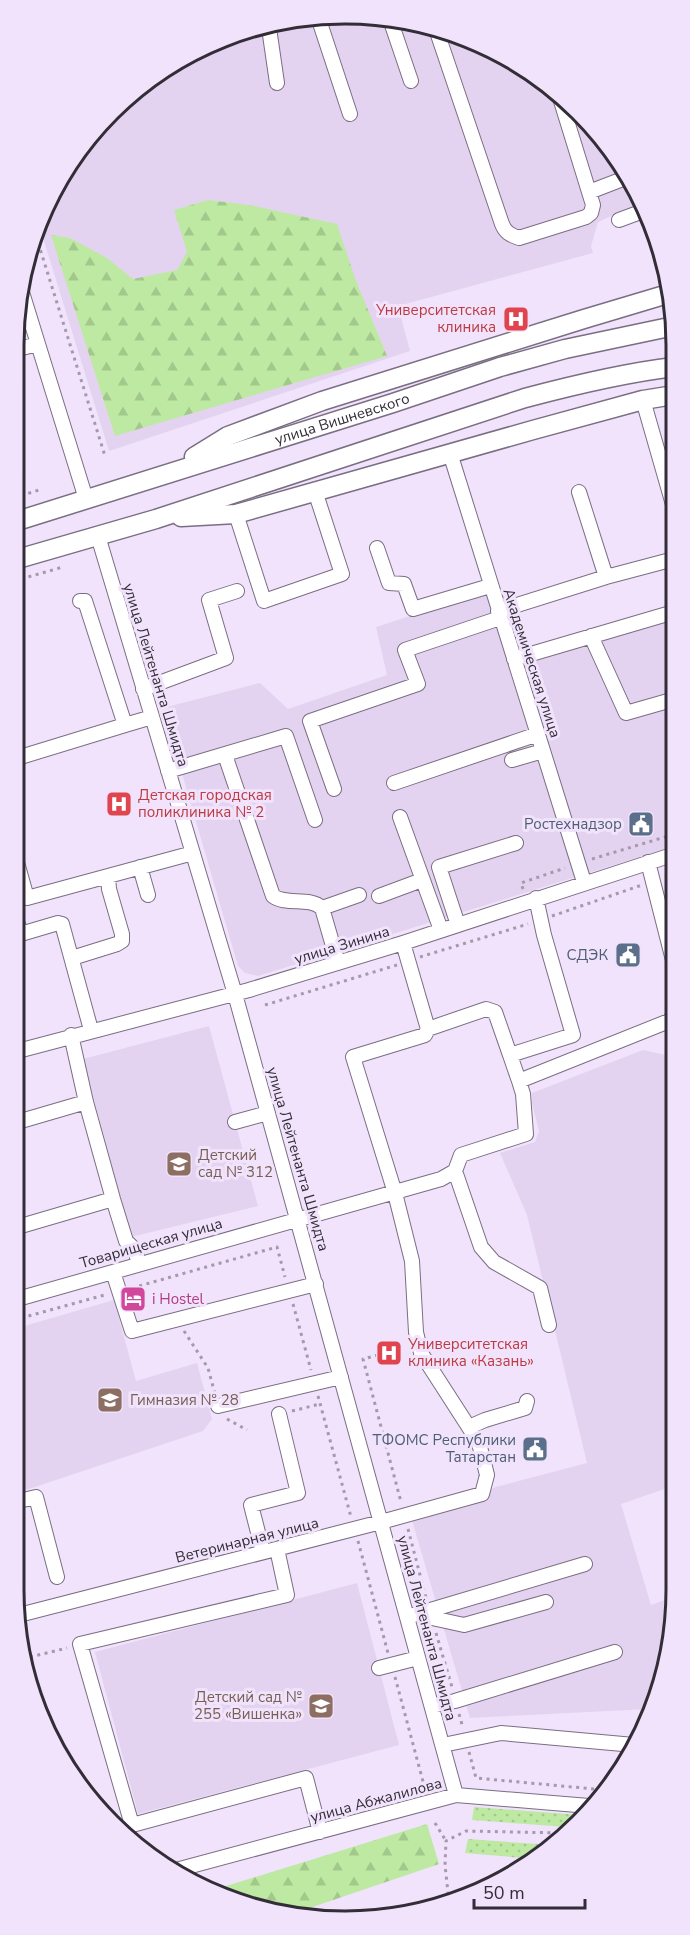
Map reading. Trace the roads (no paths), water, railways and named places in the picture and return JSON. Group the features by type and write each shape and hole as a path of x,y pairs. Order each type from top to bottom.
{"main road":[{"path":"170,471 228,436 322,401 662,296"},
{"name":"улица Вишневского","path":"24,519 511,364 565,349 665,328"},
{"path":"24,557 156,519 525,398 584,382 666,368"},
{"path":"156,519 236,514 643,400 666,396"}],"street":[{"path":"320,25 350,114"},
{"path":"393,28 411,81"},
{"path":"269,33 277,83"},
{"path":"439,38 504,229 519,238 586,217 591,213 593,205 564,110"},
{"path":"589,192 620,180"},
{"path":"619,220 638,213"},
{"path":"27,307 86,499"},
{"path":"24,348 38,344"},
{"path":"643,400 666,480"},
{"name":"Академическая улица","path":"450,453 584,882"},
{"path":"236,514 264,602 342,574 315,491"},
{"path":"579,492 606,578"},
{"name":"улица Лейтенанта Шмидта","path":"98,536 235,994 381,1522 422,1615 418,1658 456,1795"},
{"path":"377,548 389,583 404,584 413,609 490,586"},
{"path":"334,789 310,721 418,684 405,650 606,578 666,561"},
{"path":"143,689 226,658 209,600 237,591"},
{"path":"80,601 85,601 124,725"},
{"path":"514,659 666,614"},
{"path":"591,636 626,713 666,702"},
{"path":"24,756 152,717"},
{"path":"394,783 538,734"},
{"path":"168,771 286,736 315,820"},
{"path":"512,760 543,751"},
{"path":"225,755 273,896 280,901 317,903 322,908 338,963"},
{"path":"400,817 441,930"},
{"path":"458,925 439,867 516,843"},
{"path":"24,887 27,898 192,853"},
{"name":"улица Зинина","path":"24,1049 235,994 403,943 666,857"},
{"path":"648,862 666,932"},
{"path":"140,867 148,895"},
{"path":"72,958 122,941 108,876"},
{"path":"379,896 422,880"},
{"path":"322,908 359,895"},
{"path":"510,1055 573,1035 536,898"},
{"path":"24,933 62,924 91,1030"},
{"path":"403,943 428,1029 425,1035 353,1057 395,1193 412,1261 416,1332 422,1353 469,1427 525,1408 527,1401"},
{"path":"428,1029 486,1009 495,1012 523,1094 526,1134 461,1155 455,1171 481,1247 494,1262 540,1288 549,1325"},
{"path":"519,1081 577,1054 666,1022"},
{"path":"71,1035 86,1102 113,1199 126,1241 135,1250 139,1264"},
{"path":"24,1120 86,1102"},
{"path":"236,1122 268,1113"},
{"name":"Товарищеская улица","path":"24,1297 298,1218 395,1193 441,1179 455,1171"},
{"path":"24,1225 113,1199"},
{"path":"113,1272 132,1331 316,1284"},
{"path":"218,1406 341,1377"},
{"path":"126,1824 81,1644 287,1595 251,1504 298,1493 279,1414"},
{"name":"Ветеринарная улица","path":"25,1613 482,1494 487,1475 479,1443 469,1427"},
{"path":"24,1500 36,1497 57,1577"},
{"path":"422,1615 585,1564"},
{"path":"422,1615 464,1625 546,1602"},
{"path":"432,1706 615,1652"},
{"path":"379,1668 418,1658"},
{"path":"442,1745 501,1733 626,1744"},
{"path":"127,1826 306,1778 320,1832"},
{"name":"улица Абжалилова","path":"184,1868 456,1795 583,1805"}],"place":[{"name":"Университетская клиника","path":"516,319"},
{"name":"Детская городская поликлиника № 2","path":"119,804"},
{"name":"Ростехнадзор","path":"641,824"},
{"name":"СДЭК","path":"628,955"},
{"name":"Детский сад № 312","path":"179,1164"},
{"name":"i Hostel","path":"133,1299"},
{"name":"Университетская клиника «Казань»","path":"389,1353"},
{"name":"Гимназия № 28","path":"110,1400"},
{"name":"ТФОМС Республики Татарстан","path":"535,1449"},
{"name":"Детский сад № 255 «Вишенка»","path":"321,1706"}]}
